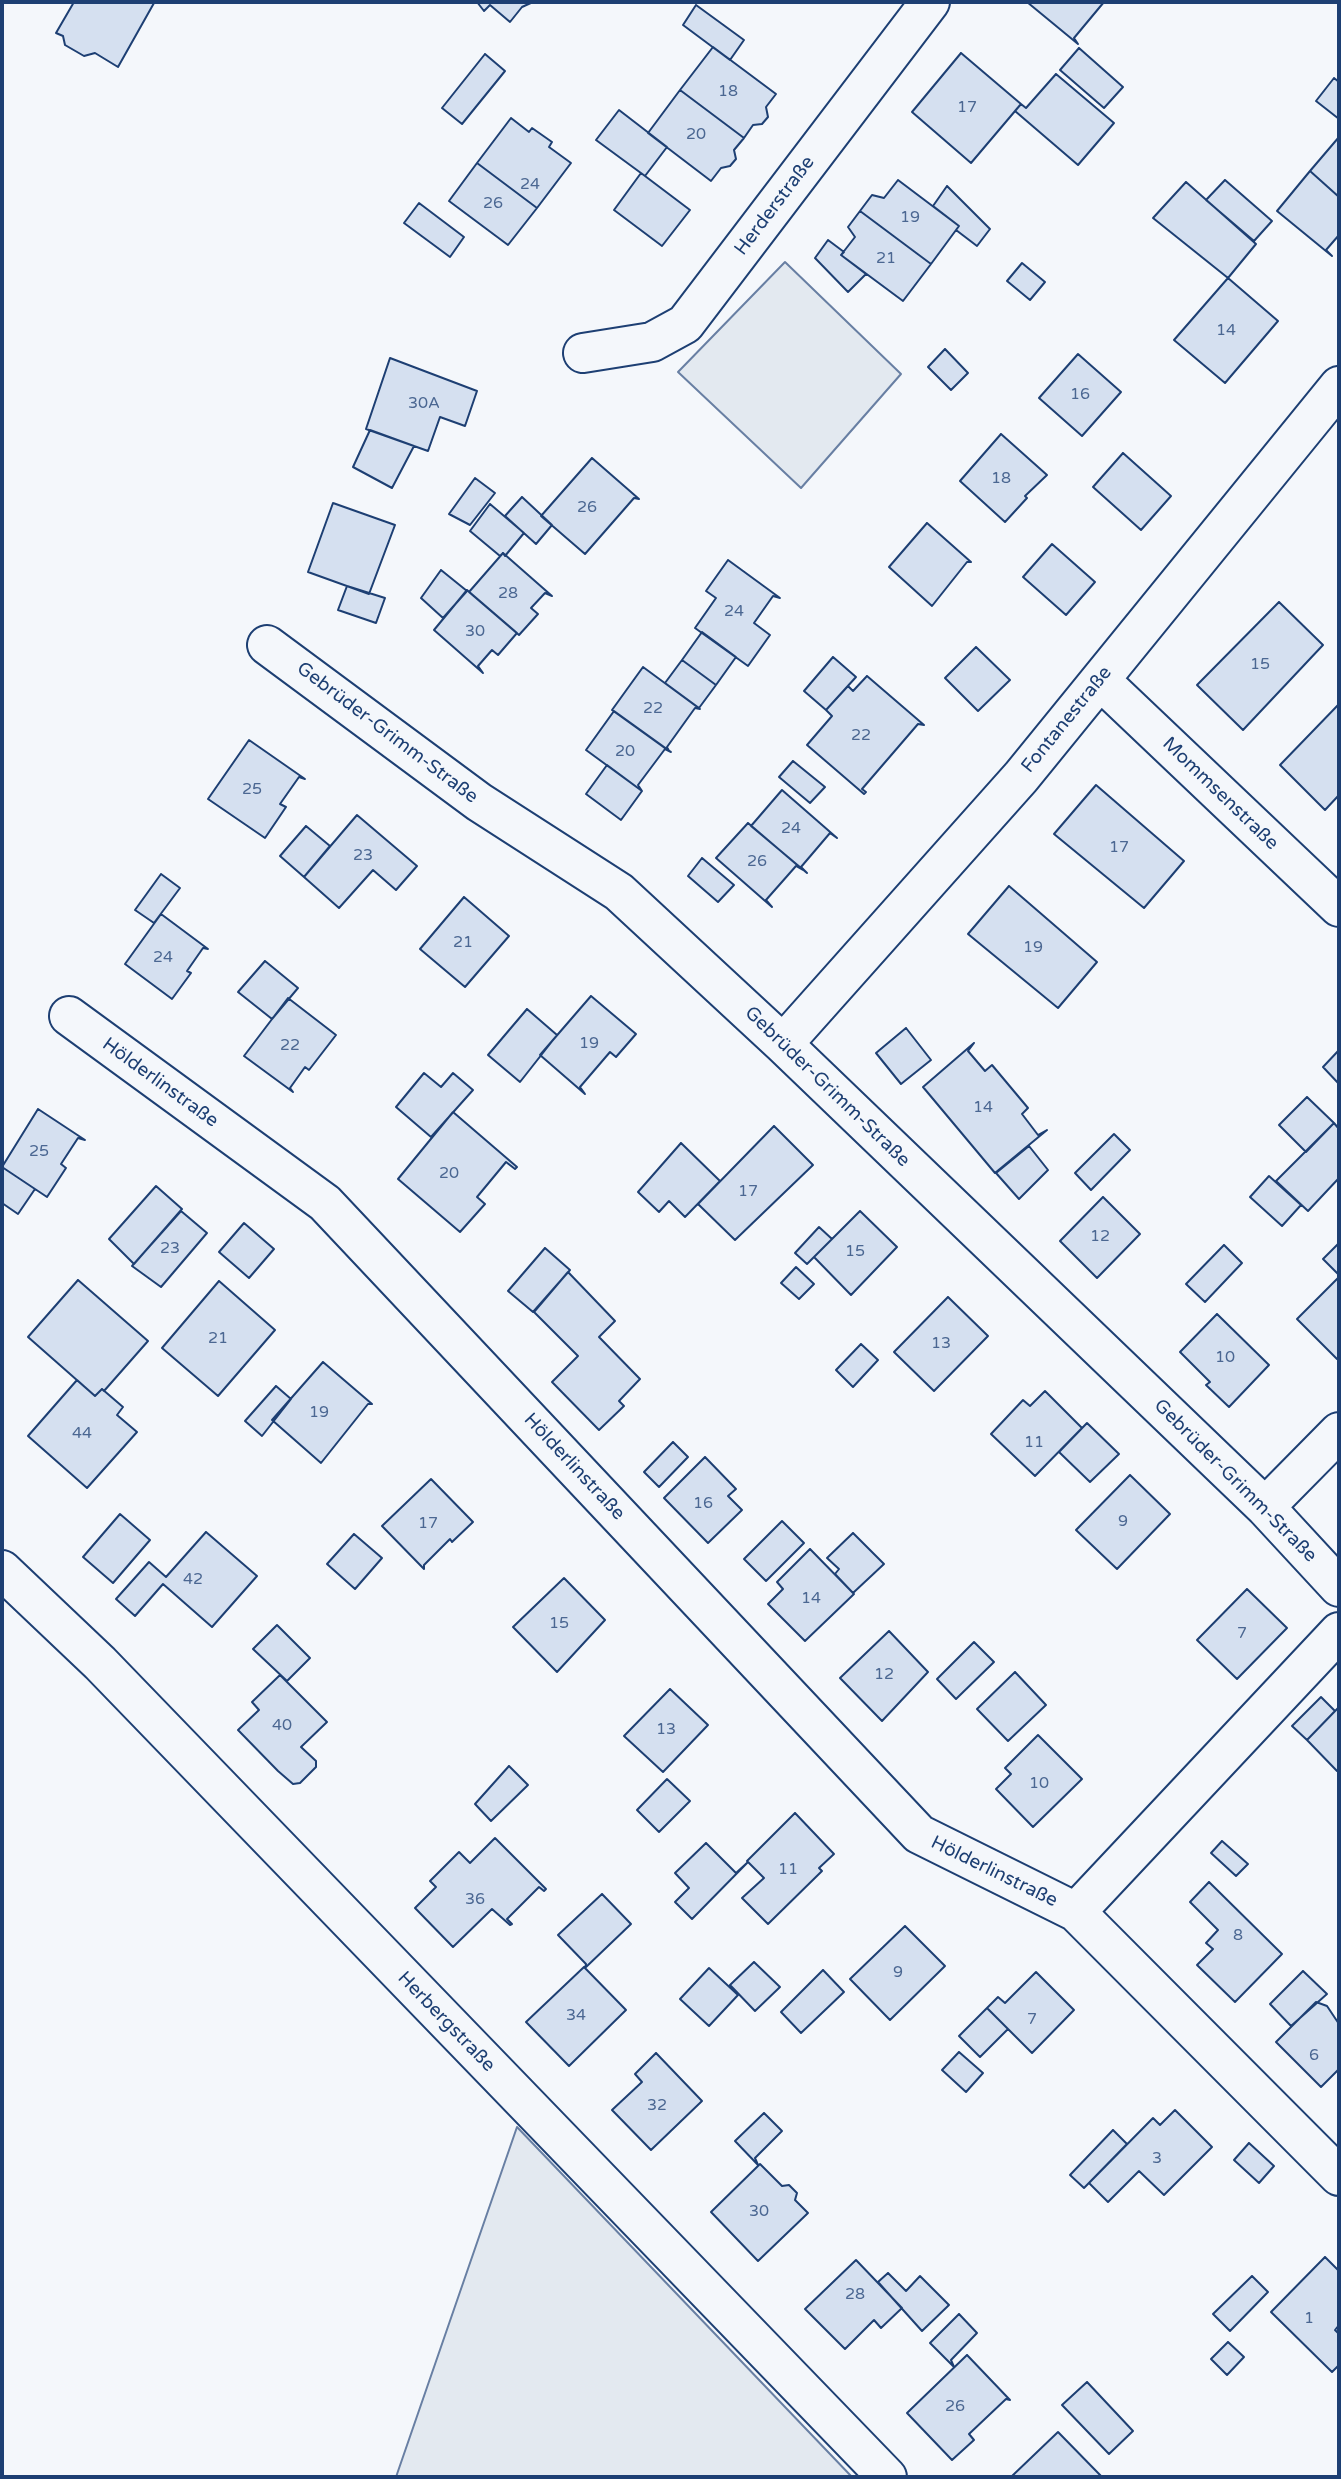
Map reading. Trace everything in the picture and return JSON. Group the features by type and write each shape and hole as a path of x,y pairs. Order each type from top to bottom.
{"street":[{"name":"Herderstraße","path":"583,353 652,342 685,324 930,2"},
{"name":"Fontanestraße","path":"783,1044 1020,777 1339,386"},
{"name":"Gebrüder-Grimm-Straße","path":"267,645 479,802 619,892 783,1044 1265,1507 1339,1587"},
{"name":"Mommsenstraße","path":"1100,680 1339,907"},
{"name":"Hölderlinstraße","path":"69,1017 325,1203 919,1835 1076,1912 1339,2176"},
{"path":"1265,1507 1339,1433"},
{"name":"Herbergstraße","path":"2,1570 100,1663 887,2477"},
{"name":"Hölderlinstraße","path":"1076,1912 1339,1632"}],"shaded area":[{"path":"785,262 901,374 801,488 678,372"},
{"path":"517,2127 852,2477 396,2477"}],"building":[{"path":"74,2 154,3 118,67 95,53 84,56 65,45 63,36 56,33"},
{"path":"477,2 533,2 522,7 510,22 490,5 484,11"},
{"path":"1027,2 1104,2 1074,38 1078,44"},
{"path":"696,5 744,40 730,60 683,25"},
{"path":"713,47 776,94 766,107 768,117 762,124 753,125 744,138 680,90"},
{"path":"1079,48 1123,87 1104,108 1060,70"},
{"path":"961,53 1021,104 971,163 912,112"},
{"path":"485,54 505,71 462,124 442,108"},
{"path":"1056,74 1114,123 1078,165 1015,111 1021,104 1026,108"},
{"path":"1334,78 1339,82 1339,119 1316,101"},
{"path":"680,90 744,138 734,150 736,159 730,166 721,168 711,181 648,133"},
{"path":"619,110 667,147 645,176 596,140"},
{"path":"511,118 529,132 532,128 552,142 549,147 571,163 537,208 477,163"},
{"path":"1339,137 1339,197 1310,171"},
{"path":"477,163 537,208 508,245 449,201"},
{"path":"1310,171 1339,197 1339,235 1326,250 1332,256 1277,211"},
{"path":"641,173 690,210 662,246 614,210"},
{"path":"898,180 959,226 931,264 860,211 872,195 884,198"},
{"path":"1225,180 1272,221 1254,241 1206,200"},
{"path":"1186,182 1256,244 1228,278 1153,218"},
{"path":"947,186 990,229 977,246 956,230 959,226 933,206"},
{"path":"419,203 464,237 450,257 404,223"},
{"path":"860,211 931,264 903,301 841,255 855,237 848,227"},
{"path":"828,240 844,252 841,255 866,274 848,292 815,258"},
{"path":"1022,263 1045,282 1030,300 1007,281"},
{"path":"1228,278 1278,321 1225,383 1174,340"},
{"path":"945,349 968,373 951,390 928,367"},
{"path":"1078,354 1121,392 1082,436 1039,398"},
{"path":"390,358 477,391 465,426 440,417 428,451 366,429"},
{"path":"370,430 414,446 392,488 353,467"},
{"path":"1001,434 1047,475 1025,496 1027,498 1005,522 960,481"},
{"path":"1123,453 1171,496 1141,530 1093,487"},
{"path":"592,458 639,499 634,498 585,554 541,516"},
{"path":"475,478 495,493 470,525 449,514"},
{"path":"522,497 552,525 536,544 505,516"},
{"path":"333,503 395,525 369,594 308,572"},
{"path":"490,504 524,533 505,556 503,553 500,556 470,531"},
{"path":"927,523 971,562 967,562 932,606 889,567"},
{"path":"1052,544 1095,582 1066,615 1023,577"},
{"path":"503,553 552,596 545,593 531,608 538,614 519,635 469,592"},
{"path":"728,560 780,598 773,596 754,623 770,635 748,666 695,628 716,598 706,591"},
{"path":"441,570 467,591 443,618 421,598"},
{"path":"347,586 385,598 376,623 338,610"},
{"path":"467,590 517,633 498,655 492,650 478,666 483,673 434,630"},
{"path":"1279,602 1323,645 1243,730 1197,685"},
{"path":"702,632 736,657 716,685 682,660"},
{"path":"976,647 1010,680 978,711 945,678"},
{"path":"833,657 856,677 826,710 804,691"},
{"path":"682,660 716,685 699,708 665,683"},
{"path":"643,667 700,709 695,708 667,747 669,751 612,710"},
{"path":"867,676 924,725 918,724 862,789 866,792 864,794 807,745 832,716 826,710 848,686 853,691"},
{"path":"1339,704 1339,795 1325,810 1280,765"},
{"path":"614,711 671,752 665,749 638,785 642,791 586,750"},
{"path":"249,740 305,779 299,777 280,804 286,807 265,838 208,799"},
{"path":"793,761 825,787 810,803 779,777"},
{"path":"607,765 642,791 621,820 586,794"},
{"path":"1096,785 1184,861 1144,908 1054,834"},
{"path":"782,790 837,838 830,833 801,867 807,873 751,826"},
{"path":"357,815 417,866 396,890 373,870 339,908 304,877"},
{"path":"748,823 803,870 796,866 766,900 772,907 716,858"},
{"path":"306,826 330,846 304,877 280,856"},
{"path":"702,858 734,885 718,902 688,876"},
{"path":"161,874 180,888 154,923 135,910"},
{"path":"1009,886 1097,962 1058,1008 968,934"},
{"path":"464,897 509,936 465,987 420,949"},
{"path":"161,914 208,949 203,948 187,971 191,973 172,999 125,964"},
{"path":"265,961 298,988 272,1019 238,992"},
{"path":"591,996 636,1034 616,1057 610,1052 580,1087 585,1094 540,1055"},
{"path":"288,998 336,1035 309,1070 305,1067 290,1088 293,1092 244,1056"},
{"path":"527,1009 557,1035 520,1082 488,1055"},
{"path":"906,1028 931,1060 901,1084 876,1053"},
{"path":"974,1043 968,1051 985,1071 992,1065 1028,1108 1022,1114 1038,1135 1047,1130 995,1173 923,1087"},
{"path":"1339,1050 1339,1084 1323,1067"},
{"path":"424,1073 441,1087 453,1073 473,1090 431,1137 396,1107"},
{"path":"1307,1097 1334,1123 1306,1152 1279,1125"},
{"path":"38,1109 85,1140 78,1138 61,1164 66,1168 47,1197 2,1167"},
{"path":"453,1112 517,1167 515,1169 506,1162 477,1197 485,1204 460,1232 398,1179"},
{"path":"1334,1123 1339,1129 1339,1178 1308,1211 1276,1181"},
{"path":"774,1126 813,1165 735,1240 698,1204"},
{"path":"1114,1134 1130,1150 1091,1190 1075,1173"},
{"path":"681,1143 720,1181 685,1217 669,1201 659,1212 638,1192"},
{"path":"1029,1146 1048,1170 1019,1199 996,1173"},
{"path":"2,1167 35,1189 18,1214 2,1203"},
{"path":"1269,1176 1301,1205 1282,1226 1250,1197"},
{"path":"156,1186 182,1209 134,1264 109,1239"},
{"path":"1103,1197 1140,1234 1097,1278 1060,1241"},
{"path":"181,1211 207,1233 161,1287 132,1266"},
{"path":"860,1211 897,1247 851,1295 814,1257"},
{"path":"244,1223 274,1249 249,1278 219,1252"},
{"path":"819,1227 832,1239 807,1264 795,1253"},
{"path":"1339,1243 1339,1275 1323,1259"},
{"path":"1224,1245 1242,1263 1205,1302 1186,1284"},
{"path":"545,1248 570,1270 533,1312 508,1291"},
{"path":"796,1267 814,1284 799,1299 781,1283"},
{"path":"568,1272 615,1321 599,1337 640,1379 619,1401 624,1406 599,1430 552,1382 578,1356 534,1312"},
{"path":"1339,1277 1339,1357 1337,1359 1297,1319"},
{"path":"78,1280 148,1341 104,1391 102,1389 95,1396 28,1337"},
{"path":"219,1281 275,1330 218,1396 162,1348"},
{"path":"948,1297 988,1336 934,1391 894,1352"},
{"path":"1217,1314 1269,1365 1229,1407 1206,1385 1210,1382 1180,1352"},
{"path":"861,1344 878,1360 853,1387 836,1370"},
{"path":"323,1362 372,1404 368,1404 321,1463 272,1420"},
{"path":"77,1380 95,1396 102,1389 123,1407 117,1415 137,1432 87,1488 28,1436"},
{"path":"276,1386 291,1399 262,1436 245,1421"},
{"path":"1045,1391 1082,1428 1035,1476 991,1434 1023,1400 1030,1406"},
{"path":"1087,1423 1119,1454 1090,1482 1059,1452"},
{"path":"673,1442 688,1457 659,1487 644,1472"},
{"path":"705,1457 736,1489 728,1496 742,1510 708,1543 664,1498"},
{"path":"1130,1475 1170,1514 1117,1569 1076,1530"},
{"path":"431,1479 473,1522 452,1542 450,1539 424,1565 424,1569 382,1526"},
{"path":"120,1514 150,1540 113,1583 83,1557"},
{"path":"782,1521 804,1543 766,1581 744,1559"},
{"path":"206,1532 257,1576 212,1627 163,1584 135,1616 116,1599 149,1562 166,1577"},
{"path":"853,1533 884,1564 853,1593 835,1574 839,1569 827,1558"},
{"path":"354,1534 382,1558 355,1589 327,1564"},
{"path":"810,1549 854,1594 805,1641 768,1604 783,1589 777,1582"},
{"path":"564,1578 605,1620 557,1672 513,1627"},
{"path":"1247,1589 1287,1628 1237,1679 1197,1640"},
{"path":"277,1625 310,1658 287,1681 253,1649"},
{"path":"889,1631 928,1672 882,1721 840,1678"},
{"path":"974,1642 994,1662 956,1699 937,1679"},
{"path":"1015,1672 1046,1705 1008,1741 977,1709"},
{"path":"280,1675 327,1722 301,1747 316,1761 316,1767 300,1783 293,1784 238,1730 259,1710 252,1702"},
{"path":"670,1689 708,1725 663,1772 624,1736"},
{"path":"1321,1697 1335,1711 1307,1740 1292,1726"},
{"path":"1339,1707 1339,1769 1337,1771 1307,1740"},
{"path":"1038,1735 1082,1779 1033,1827 996,1789 1011,1774 1005,1768"},
{"path":"509,1766 528,1785 491,1821 475,1804"},
{"path":"667,1779 690,1801 659,1832 637,1810"},
{"path":"795,1813 834,1854 819,1868 822,1871 768,1924 742,1898 764,1878 747,1861"},
{"path":"495,1838 546,1889 544,1891 539,1887 507,1919 512,1924 492,1909 453,1947 415,1908 436,1887 430,1881 459,1852 470,1863"},
{"path":"1222,1841 1248,1864 1236,1876 1211,1853"},
{"path":"706,1843 736,1873 748,1862 692,1919 675,1902 689,1888 675,1873"},
{"path":"1209,1882 1282,1954 1235,2002 1197,1965 1213,1949 1206,1943 1218,1930 1190,1902"},
{"path":"602,1894 631,1924 585,1968 586,1964 558,1935"},
{"path":"905,1926 945,1966 890,2020 850,1979"},
{"path":"754,1962 780,1987 755,2011 730,1985"},
{"path":"584,1967 626,2010 569,2066 526,2022"},
{"path":"709,1968 738,1995 709,2026 680,1999"},
{"path":"823,1970 844,1992 801,2033 781,2012"},
{"path":"1303,1971 1327,1994 1291,2026 1270,2004"},
{"path":"1036,1972 1074,2010 1032,2053 987,2008 998,1997 1005,2003"},
{"path":"1316,2002 1327,2006 1339,2024 1339,2069 1321,2087 1276,2042"},
{"path":"987,2008 1008,2029 980,2057 959,2036"},
{"path":"959,2052 983,2073 966,2092 942,2070"},
{"path":"656,2053 702,2101 651,2150 612,2110 642,2082 635,2074"},
{"path":"1175,2110 1212,2147 1164,2195 1139,2171 1108,2202 1089,2183 1153,2118 1160,2125"},
{"path":"764,2113 782,2131 755,2158 758,2165 735,2141"},
{"path":"1113,2130 1127,2144 1084,2188 1070,2175"},
{"path":"1249,2143 1274,2166 1259,2183 1234,2160"},
{"path":"760,2164 782,2186 789,2185 797,2193 795,2200 808,2213 758,2261 711,2212"},
{"path":"1325,2257 1339,2271 1339,2325 1335,2330 1339,2334 1339,2365 1332,2372 1271,2312"},
{"path":"856,2260 902,2308 881,2328 874,2320 845,2349 805,2309"},
{"path":"888,2273 906,2291 920,2276 949,2305 922,2331 878,2282"},
{"path":"1252,2276 1268,2292 1230,2331 1213,2314"},
{"path":"959,2314 977,2333 951,2360 954,2367 930,2343"},
{"path":"1228,2342 1244,2357 1227,2375 1211,2359"},
{"path":"967,2355 1010,2400 1006,2399 969,2434 974,2440 952,2460 907,2413"},
{"path":"1087,2382 1133,2431 1109,2454 1062,2405"},
{"path":"1058,2432 1102,2477 1011,2477"}]}
